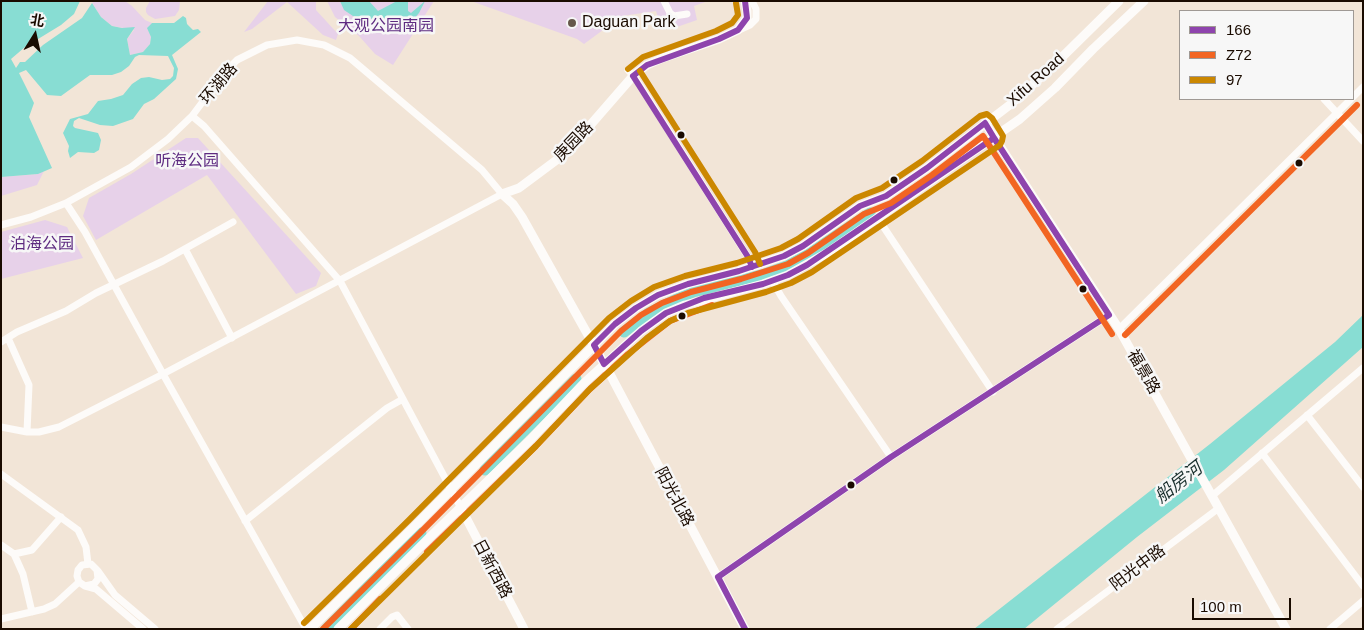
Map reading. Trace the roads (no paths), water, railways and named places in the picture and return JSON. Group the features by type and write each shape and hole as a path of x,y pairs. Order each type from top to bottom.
{"main road":[{"path":"738,30 747,18 745,1"},
{"name":"Xifu Road","path":"308,629 414,528 615,324 636,308 658,295 688,284 752,267 784,256 803,246 860,206 886,196 927,168 1010,104 1051,68 1119,1"},
{"name":"Xifu Road","path":"338,629 530,440 604,364 641,331 666,314 704,298 772,280 807,265 1020,119 1055,88 1144,1"},
{"name":"庚园路","path":"502,194 519,188 566,153 631,73 663,58 711,42 738,30"},
{"name":"福景路","path":"985,123 1119,330 1286,629"},
{"name":"阳光北路","path":"502,194 513,204 522,217 594,345 745,629"},
{"name":"日新西路","path":"461,508 524,629"}],"street":[{"path":"664,1 670,14 674,16 686,14"},
{"path":"738,30 750,25 756,19 756,9 752,1"},
{"name":"环湖路","path":"1,224 31,217 66,203 131,166 168,140 192,116 225,72 238,60 267,45 297,40 324,45 350,58 482,170 502,194"},
{"path":"631,73 748,257 752,267"},
{"path":"1354,96 1363,87"},
{"path":"1325,100 1363,141"},
{"path":"1119,330 1350,100"},
{"path":"192,116 204,126 340,281 461,508"},
{"path":"1,427 27,432 39,432 59,427 232,338 502,194"},
{"path":"66,203 85,232 245,522 308,629"},
{"path":"878,218 993,392"},
{"path":"27,432 29,385 5,340 17,332 66,311 96,293 185,249 233,222"},
{"path":"185,249 232,338"},
{"path":"772,280 891,457"},
{"path":"718,577 891,457 1109,315"},
{"path":"1212,496 1363,368"},
{"path":"245,522 387,408 403,399"},
{"path":"1307,415 1363,487"},
{"path":"1262,453 1363,586"},
{"path":"1,474 78,530 86,547 88,564"},
{"name":"阳光中路","path":"1057,629 1219,508"},
{"path":"14,554 32,550 61,517"},
{"path":"1,545 14,554 23,574 32,612"},
{"path":"143,629 96,589 82,584 76,576 78,570 88,564 93,566 115,595 156,629"},
{"path":"1,619 32,612 55,604 82,584 91,585 96,582 97,570"},
{"path":"1330,629 1363,601"},
{"path":"380,629 392,617 397,615 408,629"}],"water":[{"path":"1,1 80,1 74,14 61,25 25,47 11,59 16,68 20,62 25,62 43,45 82,18 92,3 101,17 112,26 122,28 135,27 127,39 130,55 143,52 150,44 151,37 147,28 152,23 174,23 183,16 193,30 198,29 201,32 172,55 178,69 176,79 154,99 144,104 133,119 113,126 100,125 79,118 74,121 73,126 75,128 98,133 101,140 99,150 94,153 78,152 70,158 69,146 63,133 70,119 88,114 98,101 123,95 132,84 141,78 170,79 173,76 174,68 168,56 139,55 121,72 112,75 90,75 61,96 47,95 26,70 19,73 34,103 29,117 52,168 38,174 1,177"},
{"path":"340,1 369,1 378,11 397,1 408,1 408,11 411,13 425,1 419,13 406,28 399,26 393,18 363,19 353,16 344,10"},
{"name":"船房河","path":"1363,315 1363,347 1224,470 1137,537 1024,629 974,629 1210,444 1335,342"}],"waterway":[{"path":"624,332 649,313 693,292 765,274 787,266 870,213"},
{"path":"485,470 576,379"},
{"path":"326,629 421,533"}],"place":[{"name":"Daguan Park","path":"572,23"}],"park label":[{"name":"大观公园南园","path":"386,27"},
{"name":"听海公园","path":"187,162"},
{"name":"泊海公园","path":"42,245"}]}
